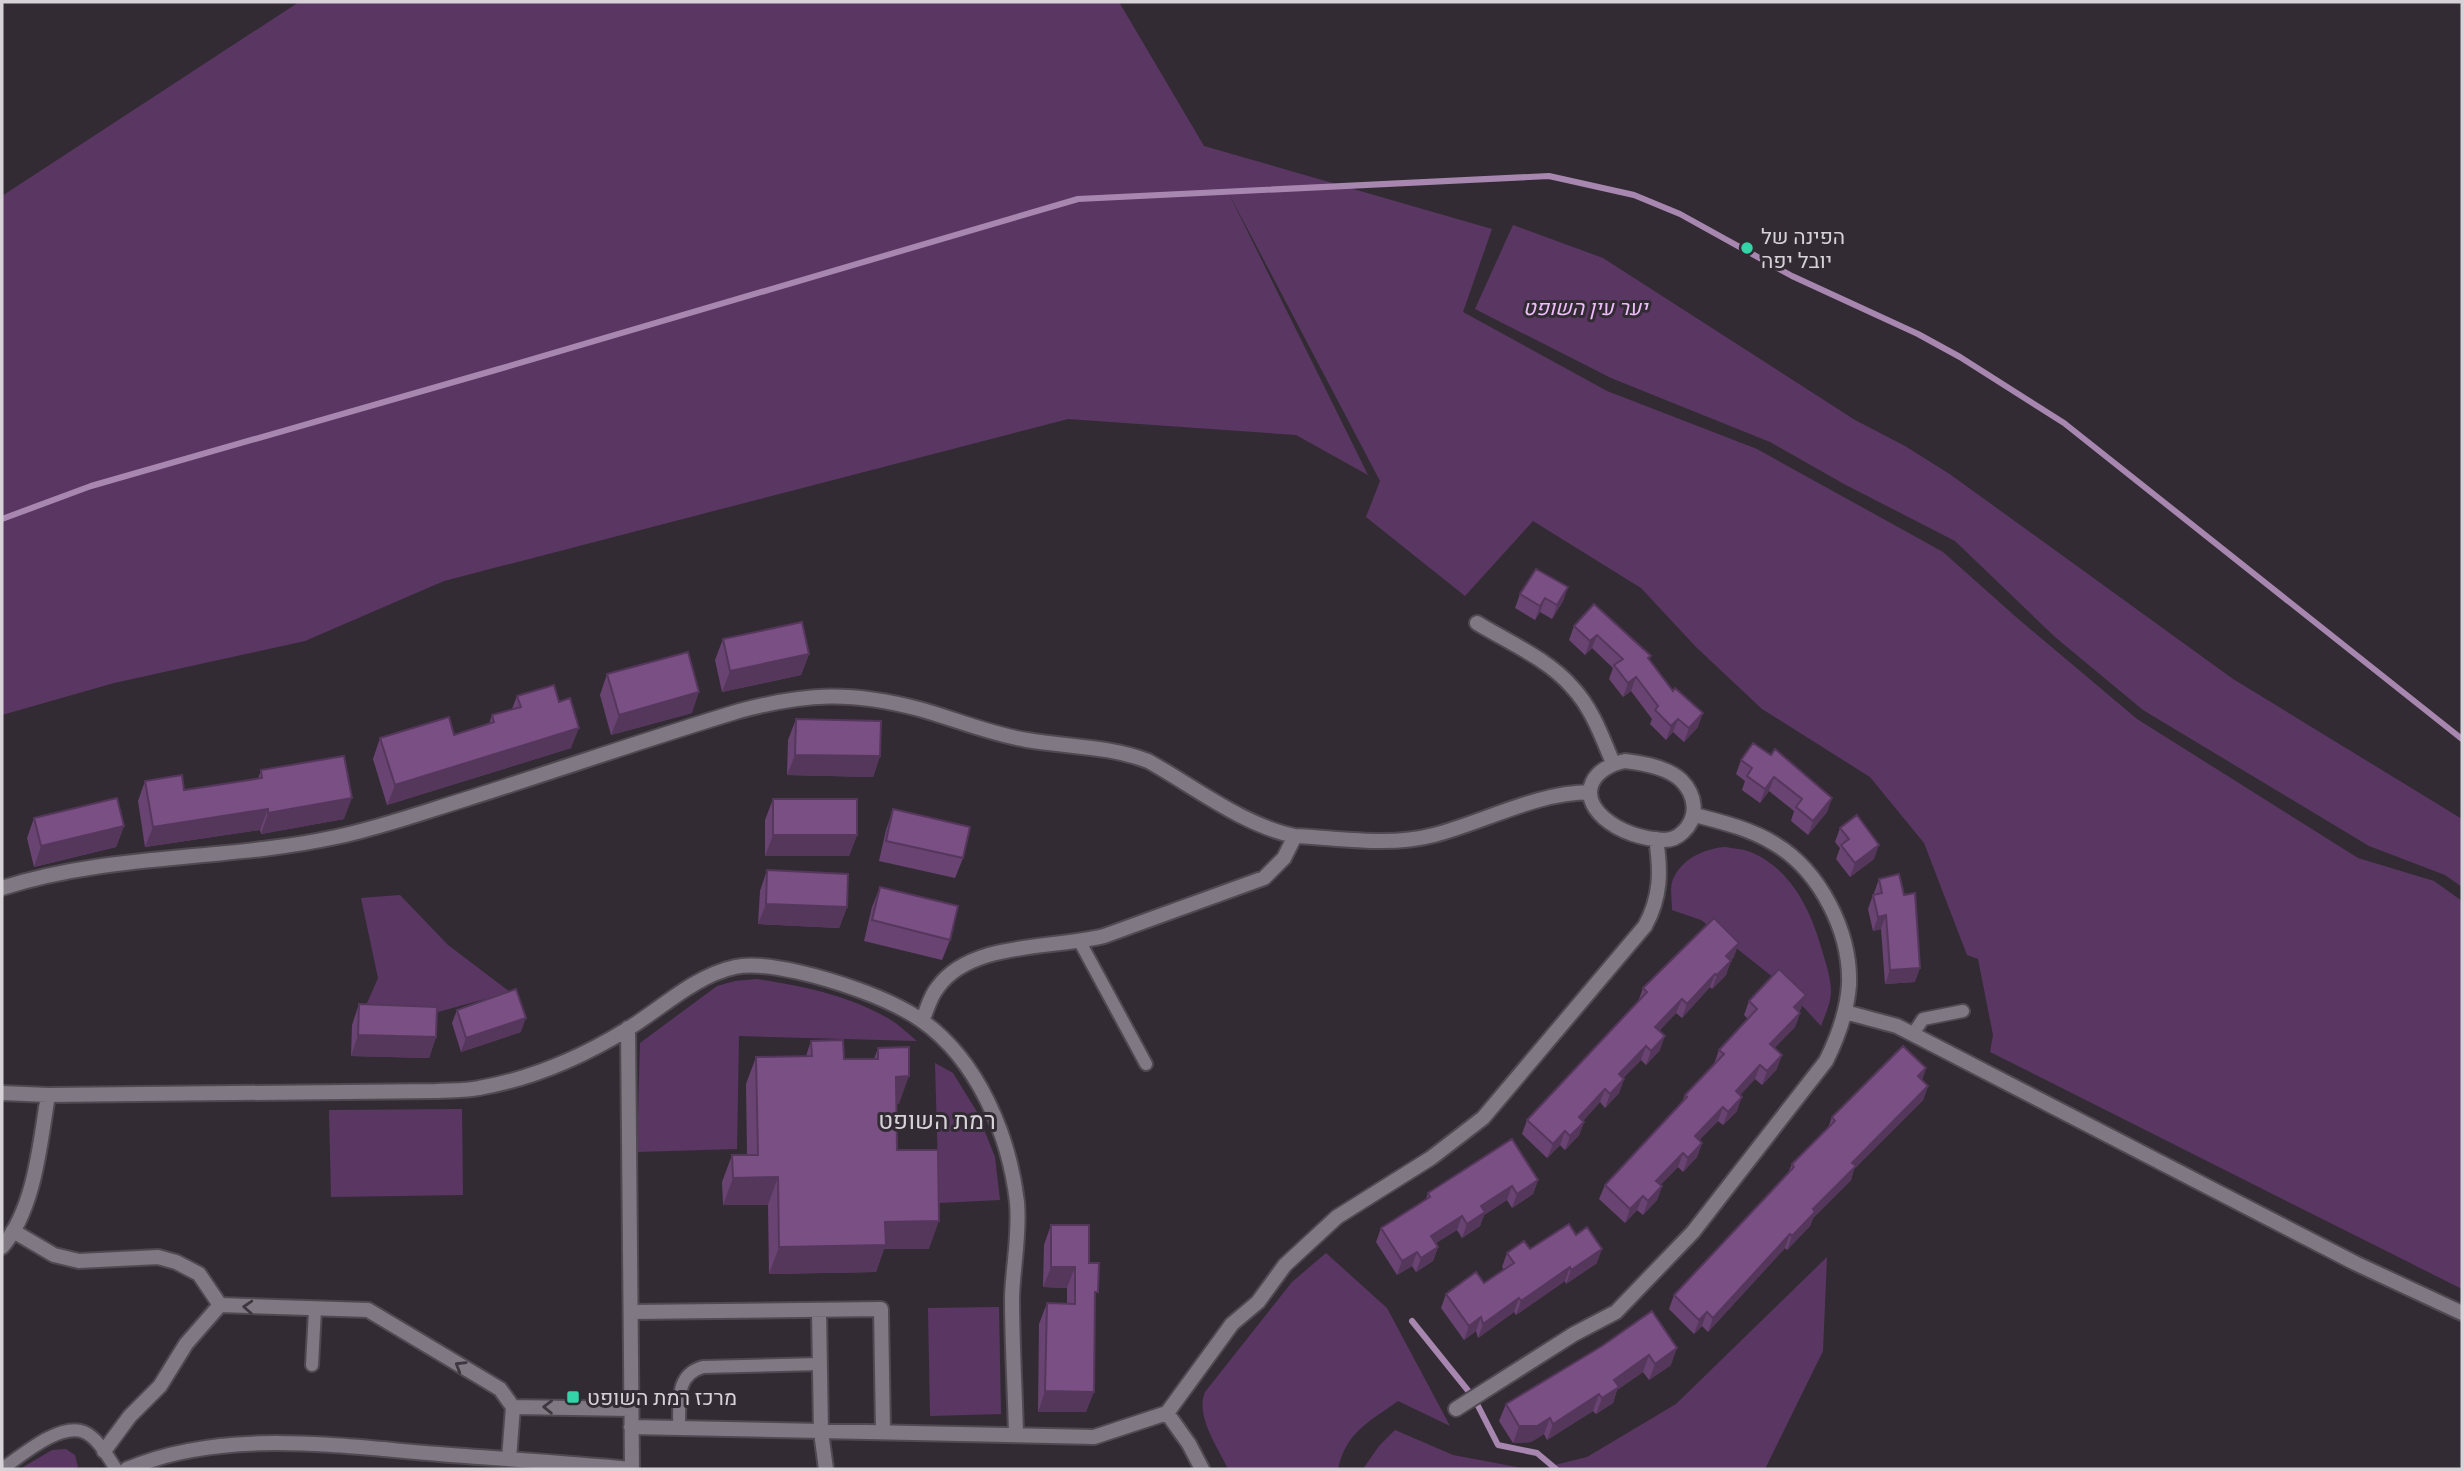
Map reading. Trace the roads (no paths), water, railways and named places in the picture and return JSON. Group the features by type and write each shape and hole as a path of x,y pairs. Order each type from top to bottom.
{"street":[{"path":"1477,623 1553,669 1572,685 1598,726 1613,763"},
{"path":"2,888 74,870 131,861 292,845 338,837 466,799 739,711 808,696 836,695 878,700 1027,740 1132,755 1148,761 1242,816 1282,833 1294,835 1383,841 1409,839 1434,835 1539,799 1590,792"},
{"path":"1613,763 1640,763 1669,772 1681,780 1694,803 1695,815 1688,827 1679,836 1669,840 1656,839 1638,835 1604,818 1597,810 1590,792 1595,776 1602,768 1613,763"},
{"path":"1456,1409 1574,1334 1616,1312 1693,1232 1813,1079 1832,1049 1845,1012 1849,983 1846,955 1839,929 1817,884 1799,862 1775,844 1744,829 1695,815"},
{"path":"922,1021 937,988 961,966 1003,951 1080,942 1125,929 1264,877 1284,858 1294,835"},
{"path":"631,1427 1094,1437 1167,1413 1232,1324 1258,1302 1292,1259 1337,1217 1431,1158 1483,1118 1645,926 1654,909 1659,888 1661,869 1656,839"},
{"path":"2,1093 48,1095 436,1091 478,1088 564,1062 596,1048 689,987 736,967 777,969 853,988 890,1002 922,1021 951,1047 974,1077 1002,1136 1017,1204 1012,1313 1016,1435"},
{"path":"1845,1012 1879,1019 1913,1034 2355,1263 2462,1313"},
{"path":"127,1469 166,1455 198,1448 240,1444 304,1445 632,1469 628,1028"},
{"path":"2,1247 23,1209 36,1171 48,1095"},
{"path":"13,1231 54,1255 79,1261 158,1257 176,1262 199,1274 220,1305"},
{"path":"220,1305 368,1311 500,1389 513,1407 509,1459"},
{"path":"104,1451 130,1416 160,1385 186,1344 220,1305"},
{"path":"631,1312 881,1309 883,1432"},
{"path":"819,1310 821,1432 826,1469"},
{"path":"513,1407 631,1409"},
{"path":"1167,1413 1189,1444 1202,1469"}],"lane":[{"path":"1080,942 1146,1064"},
{"path":"1913,1034 1923,1019 1963,1011"},
{"path":"312,1366 315,1310"},
{"path":"679,1429 681,1385 687,1374 693,1370 703,1367 820,1364"},
{"path":"2,1469 47,1439 72,1430 86,1433 104,1451 116,1469"}],"waterway":[{"path":"2,519 91,486 1078,199 1549,176 1634,195 1680,214 1792,276 1918,334 1960,357 2064,423 2462,739"},
{"path":"1412,1321 1474,1398 1498,1445 1537,1453 1556,1469"}],"place":[{"name":"הפינה של יובל יפה","path":"1747,248"},
{"name":"מרכז רמת השופט","path":"573,1397"}],"district":[{"name":"רמת השופט","path":"937,1120"}],"park label":[{"name":"יער עין השופט","path":"1585,307"}]}
